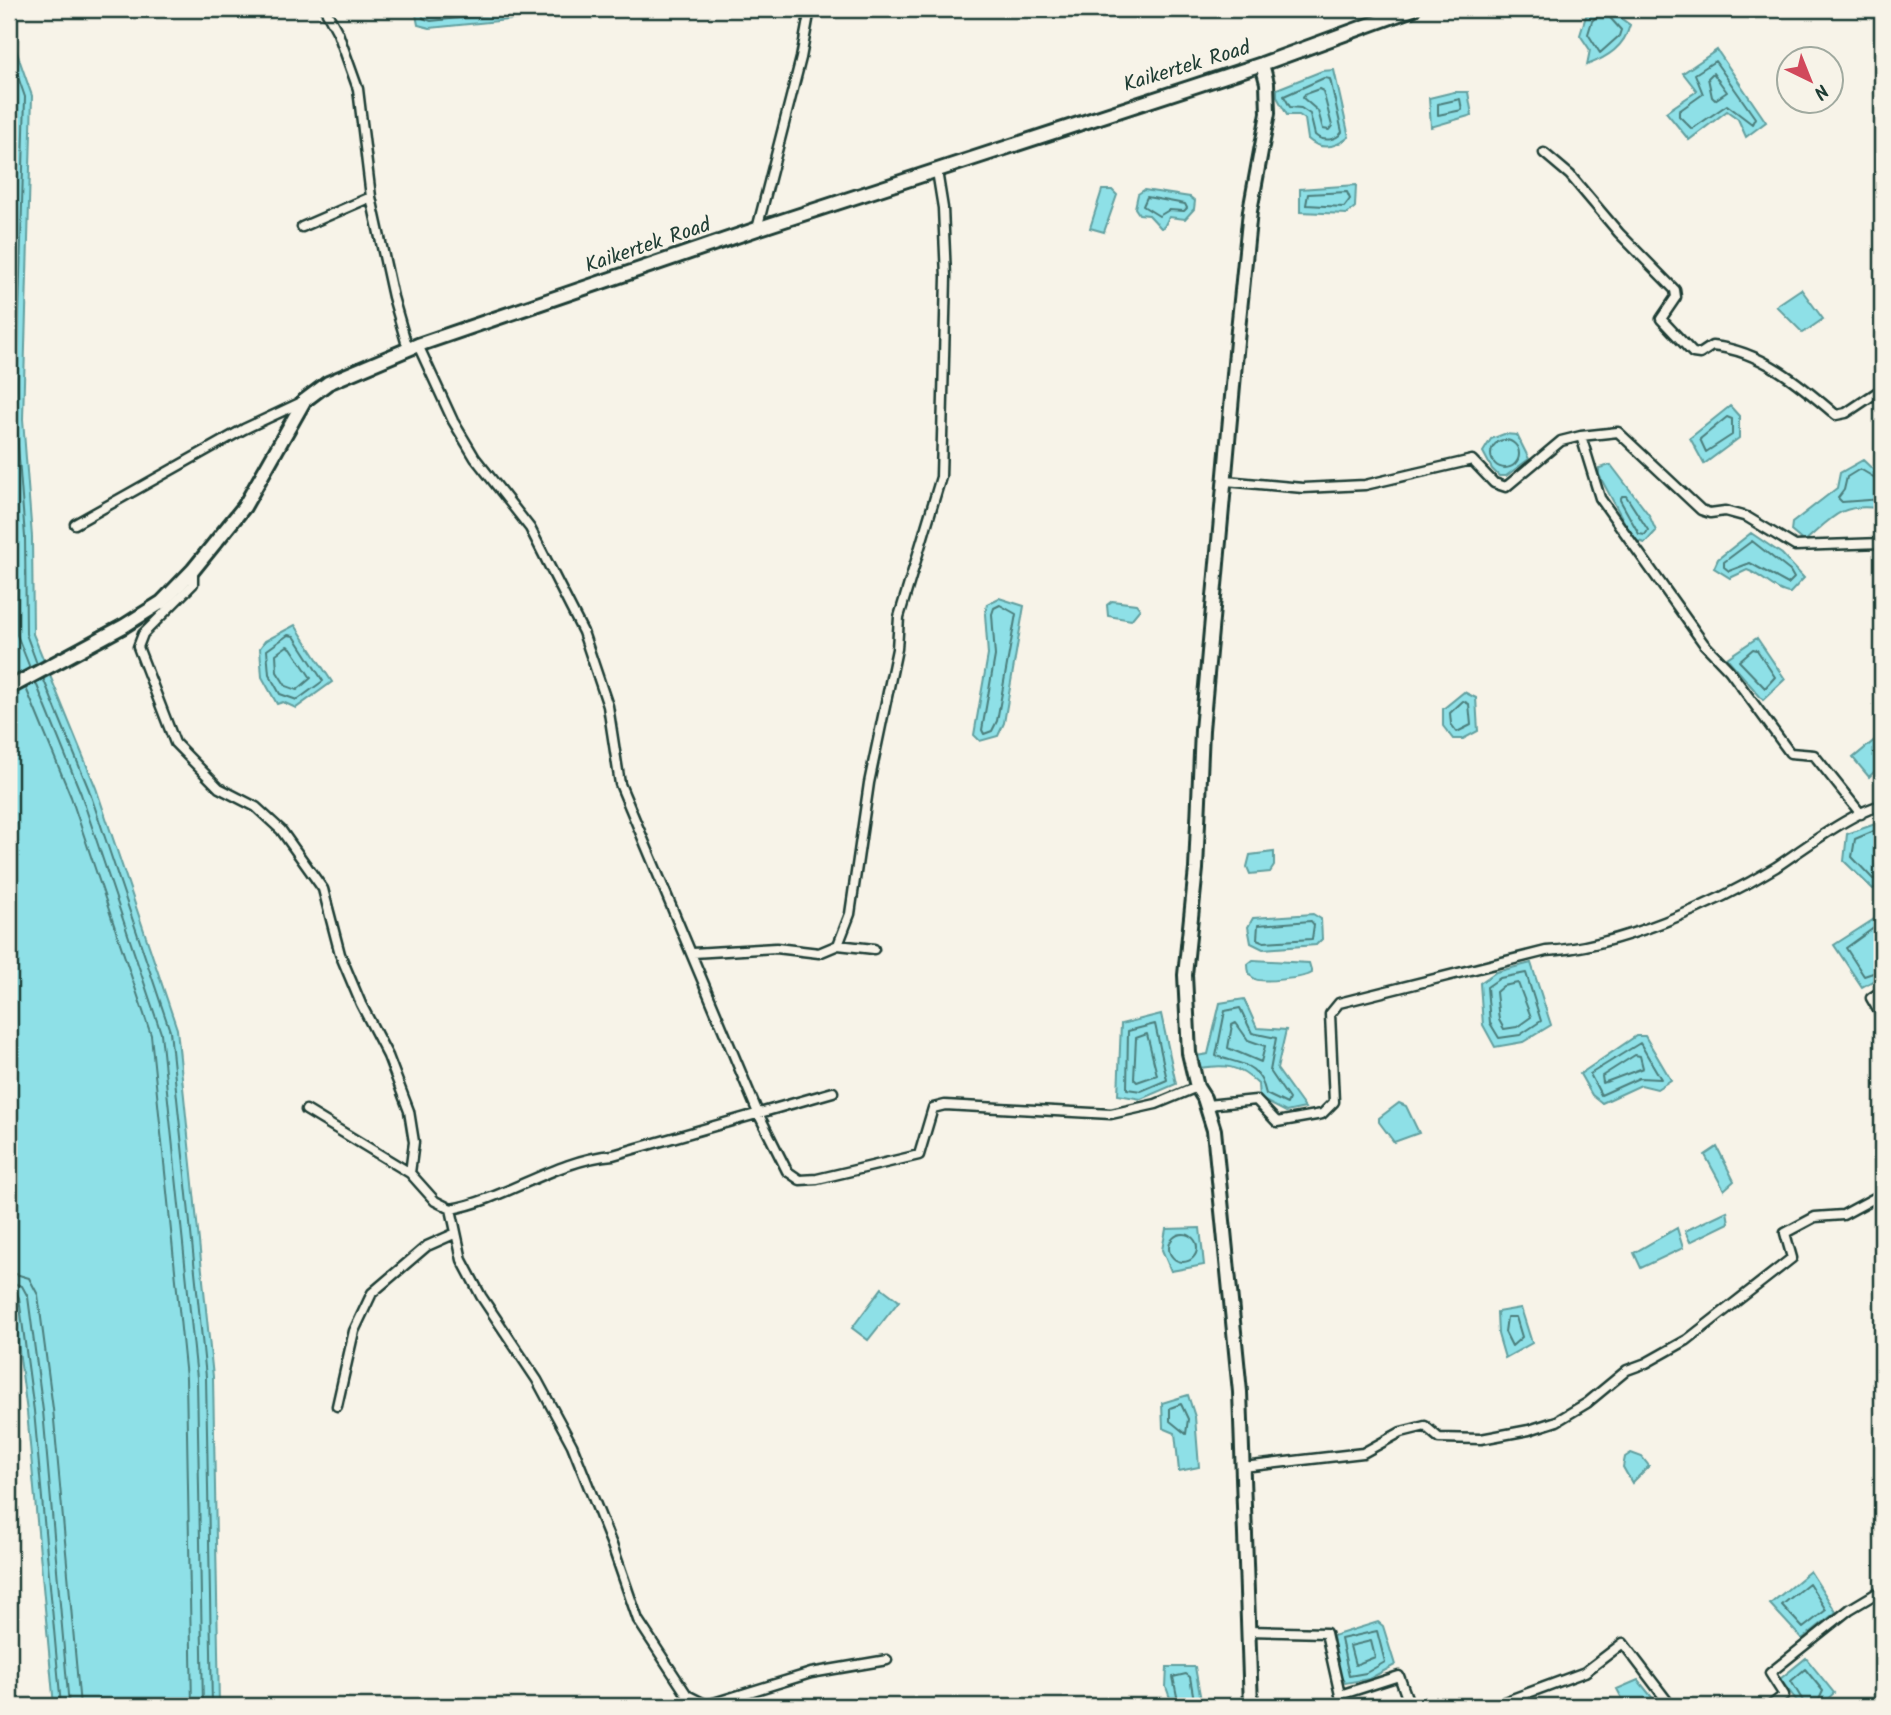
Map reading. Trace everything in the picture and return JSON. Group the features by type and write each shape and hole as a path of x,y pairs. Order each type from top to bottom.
{"main road":[{"name":"Kaikertek Road","path":"9,688 124,626 162,601 193,570 244,507 304,401 328,383 413,347 757,229 1262,64 1413,9"},
{"path":"1251,1706 1240,1392 1215,1144 1207,1105 1197,1087 1189,1053 1185,975 1196,869 1202,730 1250,211 1268,113 1267,83 1262,64"}],"street":[{"path":"325,9 338,33 358,89 371,197 393,297 413,347 453,421 475,458 530,528 583,632 608,706 620,785 693,953 758,1113 787,1171 800,1180 809,1180 919,1155 933,1108 945,1105 1111,1114 1156,1104 1197,1087"},
{"path":"757,229 801,58 810,9"},
{"path":"1544,153 1570,175 1619,233 1675,290 1676,297 1661,319 1693,353 1700,355 1716,346 1748,354 1798,382 1836,415 1846,413 1882,389"},
{"path":"838,945 850,914 849,903 869,783 897,649 899,617 941,477 946,277 943,208 937,171"},
{"path":"302,227 371,197"},
{"path":"75,524 244,429 304,401"},
{"path":"1226,481 1303,488 1365,485 1472,460 1494,483 1506,488 1561,441 1618,432 1701,510 1710,513 1725,511 1747,517 1795,546 1882,543"},
{"path":"1581,436 1600,498 1704,644 1729,670 1790,753 1814,755 1861,814"},
{"path":"193,570 193,584 143,634 138,647 175,743 219,788 256,807 281,830 323,889 340,954 361,1004 388,1056 409,1111 414,1142 410,1173"},
{"path":"1207,1105 1256,1100 1277,1122 1322,1114 1334,1101 1330,1014 1339,1003 1546,951 1567,950 1617,938 1681,914 1762,875 1861,814 1882,805"},
{"path":"693,953 776,948 819,953 838,945 874,949"},
{"path":"1882,991 1871,998 1882,1017"},
{"path":"306,1110 410,1173 435,1201 451,1209 480,1204 516,1185 598,1157 833,1092"},
{"path":"1244,1467 1363,1453 1401,1432 1425,1426 1439,1438 1481,1439 1529,1430 1557,1421 1587,1403 1627,1370 1646,1363 1687,1340 1792,1258 1785,1233 1815,1217 1843,1215 1882,1194"},
{"path":"451,1209 454,1234 462,1260 481,1296 537,1380 572,1445 612,1545 638,1620 687,1695 707,1706 811,1673 887,1660"},
{"path":"337,1406 354,1331 372,1293 427,1245 454,1234"},
{"path":"1770,1706 1784,1695 1770,1673 1850,1609 1882,1590"},
{"path":"1247,1630 1326,1633 1340,1695 1399,1676 1409,1706"},
{"path":"1493,1706 1585,1672 1623,1643 1671,1706"}],"water":[{"path":"415,9 526,9 525,18 430,28 418,25"},
{"path":"1598,9 1608,9 1630,25 1624,39 1614,50 1587,65 1590,50 1580,35 1586,16"},
{"path":"9,30 32,96 23,419 32,537 33,634 96,788 177,1029 213,1377 219,1706 54,1706 27,1412 9,1273"},
{"path":"1717,50 1766,122 1746,137 1738,119 1727,111 1689,140 1666,112 1697,91 1683,73"},
{"path":"1334,70 1349,137 1334,145 1323,146 1308,139 1305,119 1299,115 1287,115 1277,97 1277,89 1322,71"},
{"path":"1454,92 1468,92 1472,115 1431,127 1429,98"},
{"path":"1356,185 1355,207 1347,214 1300,212 1300,189"},
{"path":"1102,190 1112,190 1117,195 1104,232 1090,228"},
{"path":"1144,190 1190,197 1195,201 1194,209 1185,219 1169,217 1161,228 1149,215 1139,214 1135,208 1138,194"},
{"path":"1801,289 1823,319 1803,333 1776,306"},
{"path":"1730,406 1739,416 1739,438 1704,464 1690,438"},
{"path":"1504,434 1517,435 1529,459 1506,476 1499,476 1483,452 1491,439"},
{"path":"1863,460 1882,478 1882,504 1877,508 1845,510 1804,542 1791,531 1792,523 1837,488 1840,473"},
{"path":"1611,465 1649,515 1656,531 1645,543 1634,540 1599,475 1599,468"},
{"path":"1751,533 1782,554 1804,578 1790,593 1779,590 1747,570 1730,578 1714,568 1718,559"},
{"path":"999,598 1024,606 1004,723 998,736 980,741 974,735 988,655 985,614 987,604"},
{"path":"1112,601 1136,604 1140,609 1131,620 1108,616 1107,605"},
{"path":"295,625 332,682 296,708 283,702 277,704 262,677 260,648 265,641"},
{"path":"1757,638 1785,679 1763,700 1727,658"},
{"path":"1464,692 1476,698 1478,731 1463,739 1453,739 1443,726 1443,709"},
{"path":"1882,734 1882,764 1869,777 1853,758"},
{"path":"1878,823 1882,830 1882,884 1873,889 1844,861 1847,834"},
{"path":"1274,852 1274,866 1270,872 1250,874 1247,867 1250,855"},
{"path":"1313,914 1321,919 1322,939 1316,945 1263,949 1251,943 1248,927 1253,918"},
{"path":"1882,914 1882,976 1862,987 1834,945"},
{"path":"1253,960 1309,963 1312,973 1292,978 1259,980 1250,975 1248,964"},
{"path":"1531,963 1551,1025 1523,1042 1495,1047 1483,1025 1480,983 1496,972"},
{"path":"1244,999 1257,1028 1286,1030 1277,1069 1305,1108 1286,1112 1259,1098 1258,1084 1231,1067 1200,1068 1196,1056 1208,1054 1220,1003"},
{"path":"1161,1014 1176,1084 1141,1099 1118,1095 1121,1024"},
{"path":"1636,1036 1645,1036 1671,1080 1657,1089 1641,1085 1602,1103 1592,1095 1580,1074"},
{"path":"1399,1103 1406,1106 1419,1133 1394,1142 1379,1122 1379,1118"},
{"path":"1717,1147 1734,1181 1724,1190 1705,1155"},
{"path":"1727,1211 1729,1223 1690,1242 1685,1231"},
{"path":"1200,1228 1204,1265 1171,1271 1162,1250 1166,1229"},
{"path":"1677,1228 1683,1248 1641,1268 1634,1253"},
{"path":"882,1288 899,1301 868,1340 852,1328"},
{"path":"1521,1308 1532,1343 1505,1358 1498,1334 1497,1312"},
{"path":"1188,1395 1195,1417 1199,1467 1179,1471 1175,1433 1163,1428 1162,1403"},
{"path":"1631,1453 1642,1457 1649,1466 1632,1483 1623,1467 1625,1457"},
{"path":"1810,1571 1836,1612 1802,1639 1770,1604"},
{"path":"1378,1622 1383,1626 1395,1665 1369,1679 1345,1683 1339,1674 1333,1636"},
{"path":"1806,1658 1834,1693 1820,1706 1801,1706 1780,1679"},
{"path":"1167,1667 1195,1667 1202,1706 1173,1706 1166,1687"},
{"path":"1638,1680 1659,1706 1626,1706 1617,1689"}]}
